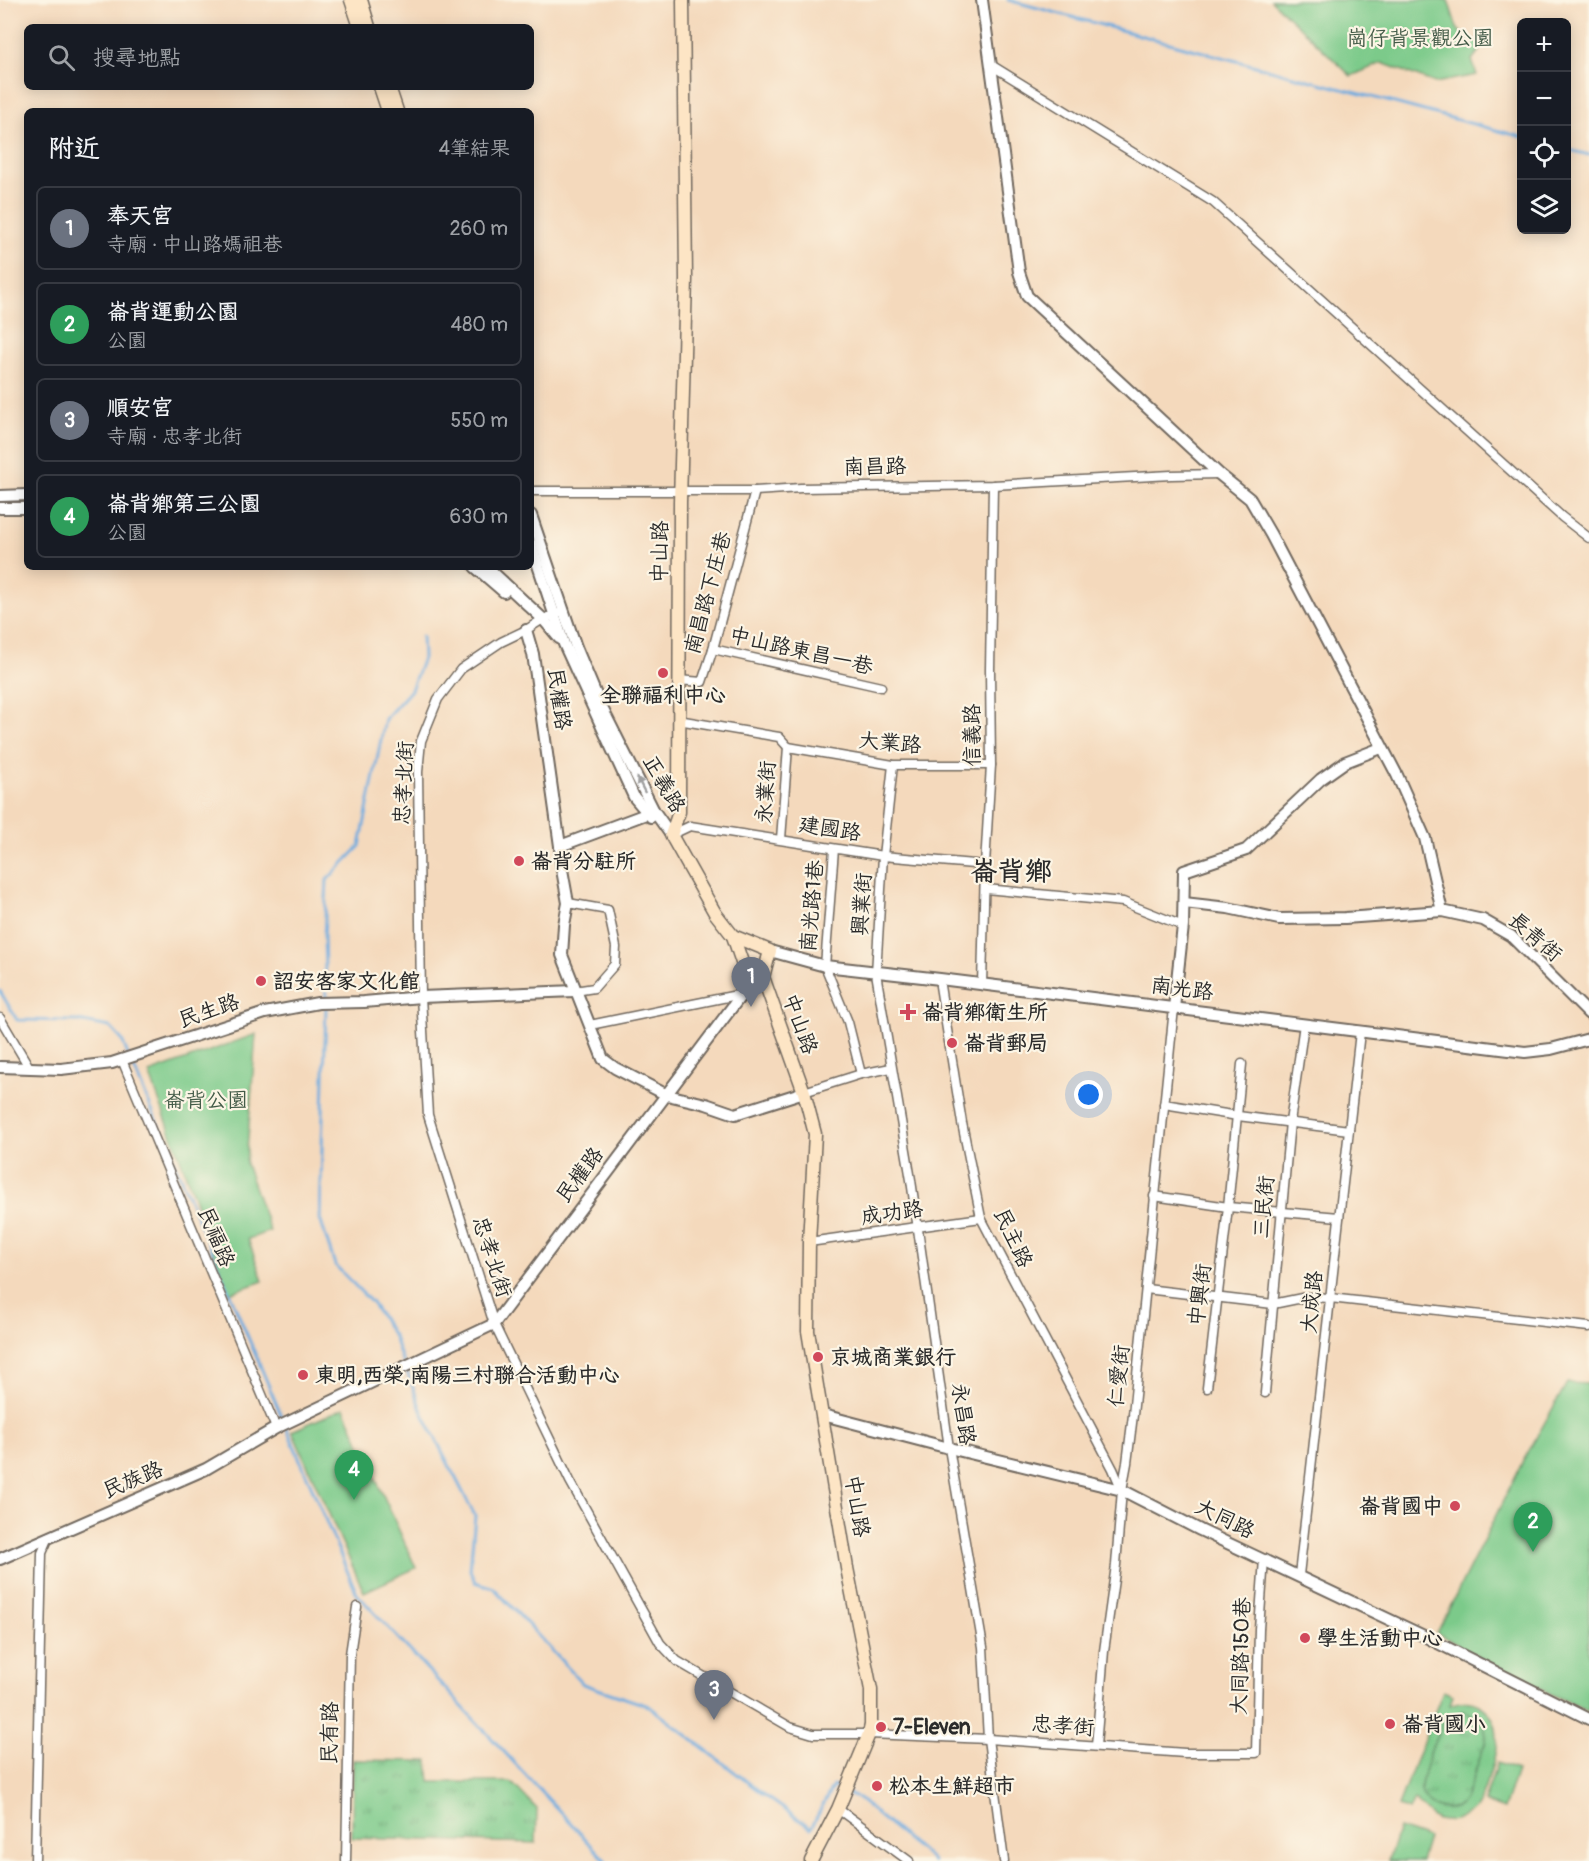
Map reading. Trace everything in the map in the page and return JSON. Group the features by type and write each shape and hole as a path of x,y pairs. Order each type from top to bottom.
{"main road":[{"path":"351,0 359,24"},
{"path":"361,0 368,24"},
{"name":"中山路","path":"671,835 679,812 680,491 686,279 683,0"},
{"path":"381,90 387,108"},
{"path":"390,90 396,108"},
{"path":"671,835 715,913 733,936 748,980"},
{"path":"733,936 770,951 763,977"},
{"name":"中山路","path":"748,980 763,977 804,1092 815,1134 809,1242 808,1331 847,1568 871,1690 871,1725 868,1734 838,1809 811,1861"}],"street":[{"path":"982,0 1019,272 1028,296 1219,474 1250,499 1396,775 1425,838 1442,911"},
{"path":"991,65 1213,202 1562,518 1589,538"},
{"name":"南昌路","path":"534,492 755,491 801,488 993,485 1219,474"},
{"name":"信義路","path":"982,985 985,865 991,765 993,485"},
{"name":"南昌路下庄巷","path":"678,680 702,682 714,649 755,491"},
{"path":"0,496 24,495"},
{"path":"0,508 24,508"},
{"name":"正義路","path":"534,526 559,613 564,644 634,797 671,835"},
{"name":"正義路","path":"534,551 559,613 650,812"},
{"name":"民權路","path":"478,570 529,614 543,619"},
{"name":"民權路","path":"490,570 543,619 564,644"},
{"name":"忠孝北街","path":"559,613 501,642 461,669 438,699 421,741 418,772 421,997 428,1115 494,1324 570,1481 660,1643 677,1661 790,1727 813,1734 868,1734"},
{"name":"民權路","path":"276,1428 494,1324 667,1095 615,1068 603,1059 562,955 568,903 533,654 526,630"},
{"path":"564,644 576,647"},
{"name":"中山路東昌一巷","path":"714,649 881,687"},
{"name":"大業路","path":"678,720 779,737 788,747 893,765 991,765"},
{"name":"永業街","path":"781,839 788,747"},
{"path":"1174,1008 1183,926 1184,871 1246,850 1321,779 1345,762 1381,748"},
{"name":"興業街","path":"876,973 883,856 893,765"},
{"path":"560,846 650,812"},
{"name":"建國路","path":"671,835 690,826 883,856 985,865"},
{"name":"南光路1巷","path":"825,966 834,849"},
{"path":"986,889 1123,902 1183,926"},
{"path":"568,903 608,910 616,947 615,964 594,988 575,991"},
{"name":"長青街","path":"1184,903 1228,908 1279,919 1345,918 1442,911 1483,920 1511,936 1589,1014"},
{"name":"南光路","path":"770,951 825,966 876,973 1525,1052 1551,1049 1589,1039"},
{"path":"825,966 848,1022 861,1074"},
{"name":"永昌路","path":"876,973 918,1227 949,1448 983,1647 988,1739 1004,1861"},
{"name":"民主路","path":"940,979 962,1123 981,1218 1122,1490"},
{"path":"748,980 742,994 667,1095 706,1104 735,1114 861,1074 891,1068"},
{"name":"民生路","path":"0,1066 61,1069 112,1064 265,1013 318,1003 575,991"},
{"path":"590,1025 742,994"},
{"name":"仁愛街","path":"1096,1746 1104,1652 1116,1564 1122,1490 1146,1289 1174,1008"},
{"path":"0,1018 29,1067"},
{"name":"三民街","path":"1265,1393 1290,1122 1304,1024"},
{"name":"大成路","path":"1299,1575 1360,1032"},
{"name":"民福路","path":"122,1060 276,1428"},
{"name":"三民街","path":"1228,1207 1242,1064"},
{"path":"1164,1104 1349,1130"},
{"path":"1154,1196 1228,1207 1339,1217"},
{"name":"中興街","path":"1208,1388 1228,1207"},
{"name":"成功路","path":"809,1242 981,1218"},
{"path":"1146,1289 1273,1304 1307,1297 1330,1298 1589,1327"},
{"name":"大同路","path":"823,1415 1122,1490 1426,1636 1589,1719"},
{"name":"民族路","path":"0,1558 206,1469 276,1428"},
{"path":"1113,1469 1127,1463"},
{"path":"35,1861 42,1553 49,1537"},
{"name":"大同路150巷","path":"1256,1753 1259,1629 1264,1560"},
{"name":"民有路","path":"346,1861 350,1654 357,1607"},
{"name":"忠孝街","path":"868,1734 988,1739 1185,1753 1256,1753"},
{"path":"838,1809 909,1861"}],"green space":[{"name":"崗仔背景觀公園","path":"1271,0 1448,0 1457,28 1467,40 1479,41 1479,51 1472,60 1477,75 1435,83 1382,63 1351,76"},
{"name":"崙背公園","path":"256,1034 246,1164 270,1231 248,1239 263,1281 229,1293 149,1073"},
{"path":"1567,1383 1589,1384 1589,1712 1503,1671 1437,1633 1522,1463"},
{"path":"344,1408 416,1568 364,1592 292,1431"},
{"path":"1443,1691 1453,1695 1450,1705 1470,1702 1481,1706 1489,1713 1494,1722 1497,1742 1487,1782 1475,1808 1461,1818 1443,1821 1431,1816 1414,1799 1409,1810 1398,1806","holes":["1460,1712 1468,1713 1481,1722 1485,1730 1486,1741 1465,1800 1454,1808 1440,1808 1428,1802 1421,1790 1426,1767 1443,1723"]},
{"path":"1463,1711 1473,1715 1481,1722 1485,1730 1486,1741 1465,1800 1454,1808 1441,1808 1428,1802 1421,1790 1421,1785 1443,1723"},
{"path":"353,1760 428,1761 430,1782 511,1782 537,1809 536,1843 352,1838"},
{"path":"1497,1763 1517,1770 1504,1809 1484,1802"},
{"path":"1399,1828 1428,1838 1421,1861 1388,1861"}],"waterway":[{"path":"1008,0 1517,136"},
{"path":"1571,150 1589,155"},
{"path":"326,999 324,937 327,880 360,846 385,719 411,690 423,658 422,636"},
{"path":"0,991 17,1020 78,1021 110,1027 122,1040 128,1055"},
{"path":"326,1005 320,1219 335,1265 372,1303 394,1337 403,1363"},
{"path":"131,1061 357,1594 606,1861"},
{"path":"406,1369 422,1412 475,1516 470,1570 475,1582 494,1588 583,1684 649,1706 811,1828 833,1786 842,1790"},
{"path":"848,1793 855,1796 933,1861"}],"place":[{"name":"全聯福利中心","path":"663,673"},
{"name":"崙背分駐所","path":"519,861"},
{"name":"詔安客家文化館","path":"261,981"},
{"name":"奉天宮","path":"751,1007"},
{"name":"崙背鄉衛生所","path":"908,1012"},
{"name":"崙背郵局","path":"952,1043"},
{"name":"京城商業銀行","path":"818,1357"},
{"name":"東明,西榮,南陽三村聯合活動中心","path":"303,1375"},
{"name":"崙背鄉第三公園","path":"354,1500"},
{"name":"崙背國中","path":"1455,1506"},
{"name":"崙背運動公園","path":"1533,1552"},
{"name":"學生活動中心","path":"1305,1638"},
{"name":"順安宮","path":"714,1720"},
{"name":"崙背國小","path":"1390,1724"},
{"name":"7-Eleven","path":"881,1727"},
{"name":"松本生鮮超市","path":"877,1786"}],"district":[{"name":"崙背鄉","path":"1011,871"}]}
